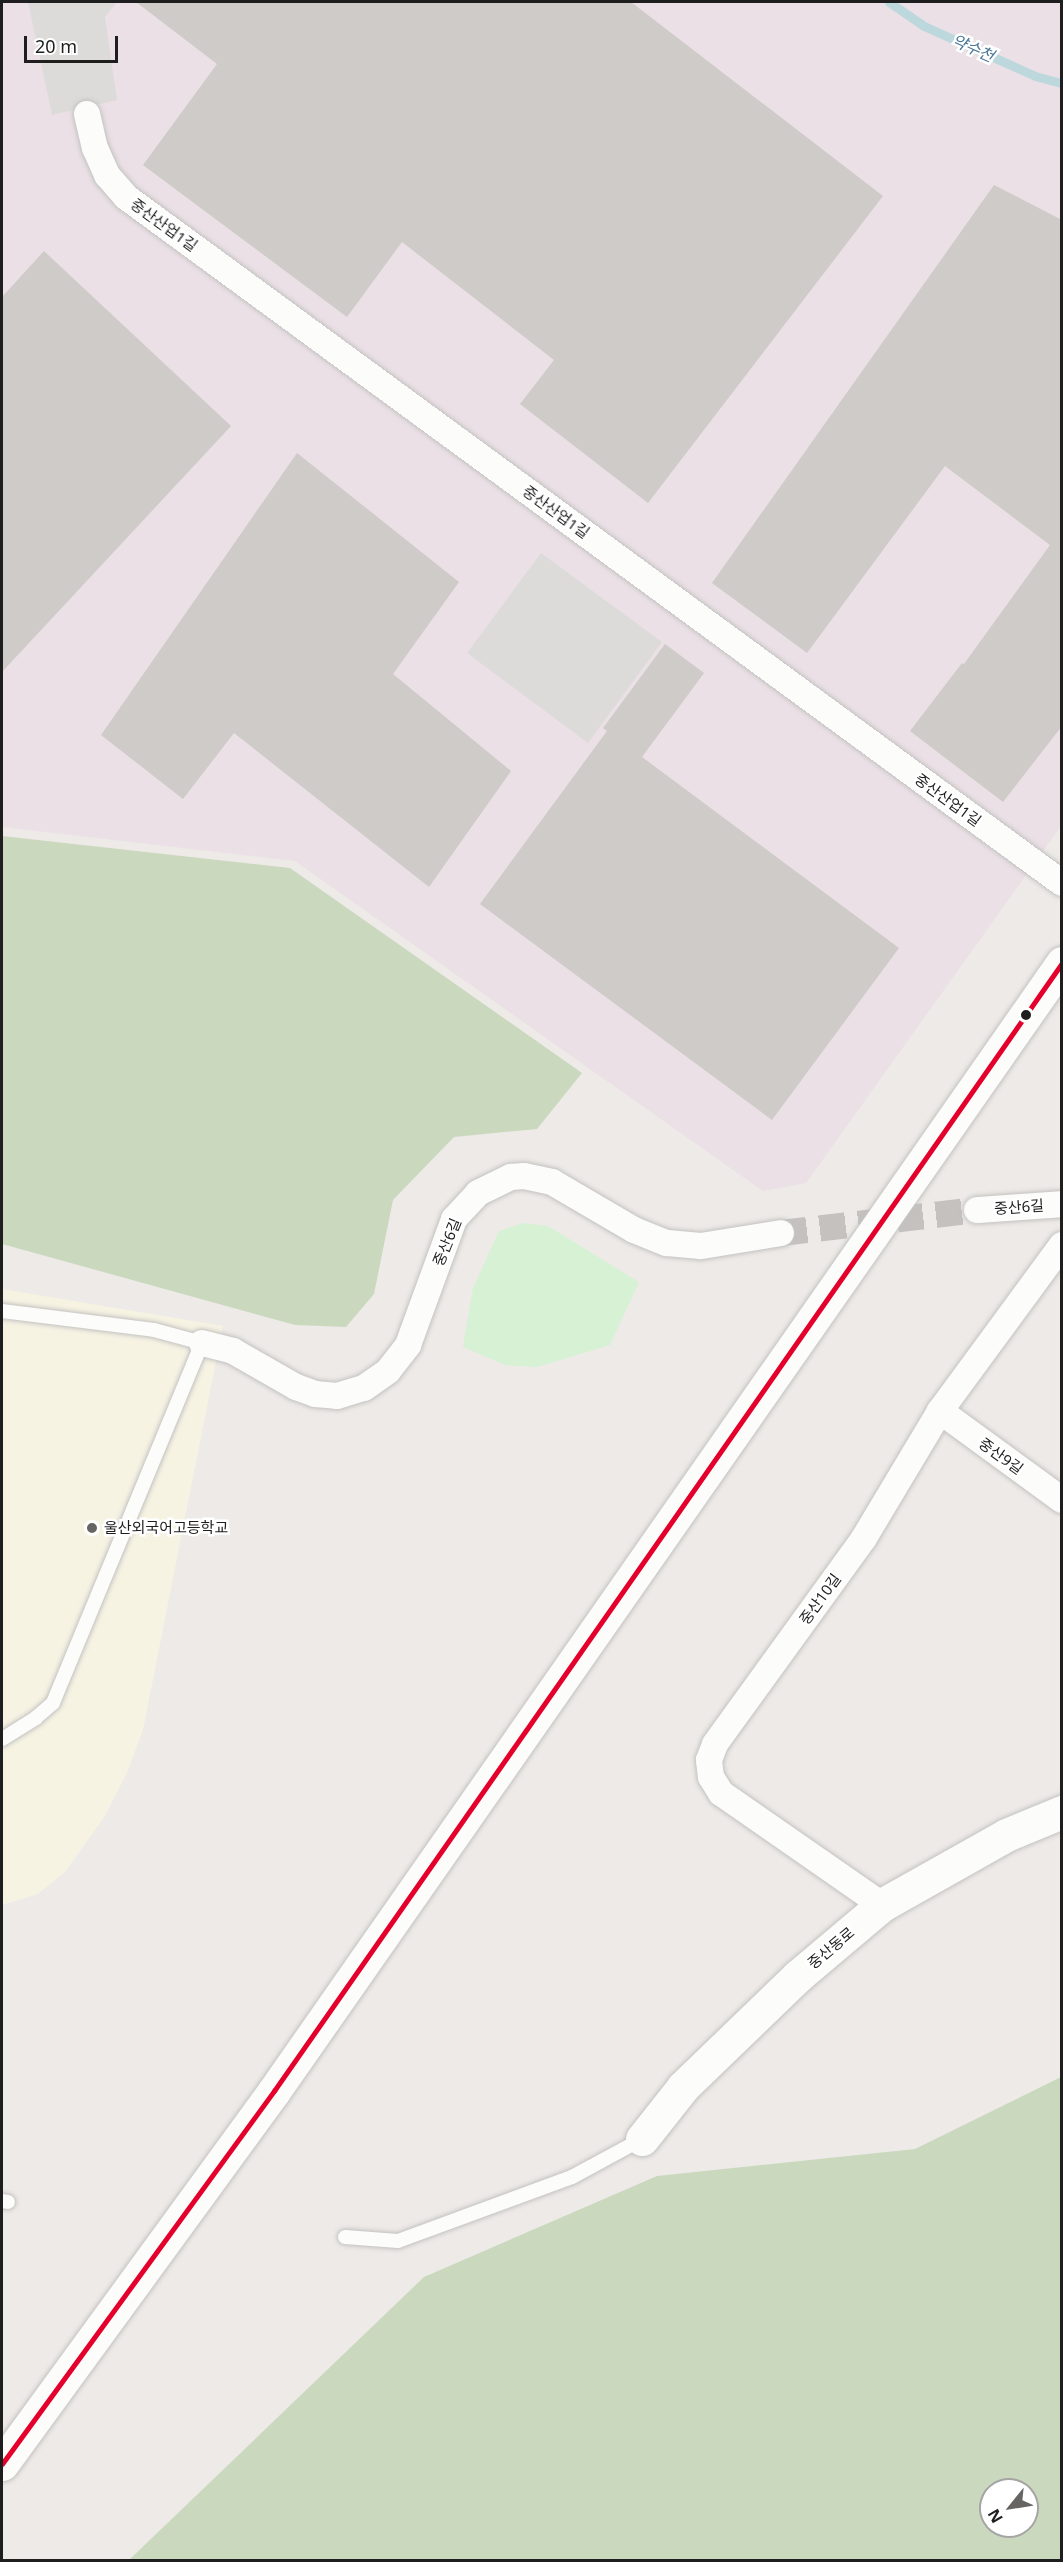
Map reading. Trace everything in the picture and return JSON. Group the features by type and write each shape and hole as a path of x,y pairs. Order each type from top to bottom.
{"street":[{"name":"중산산업1길","path":"87,114 95,148 107,175 126,197 1062,883"},
{"path":"2,2464 274,2091 1062,963"},
{"name":"중산6길","path":"202,1343 233,1351 296,1387 315,1394 337,1396 364,1388 388,1371 408,1345 454,1219 478,1193 511,1177 531,1177 552,1182 634,1230 667,1243 701,1246 781,1233"},
{"name":"중산6길","path":"977,1210 1062,1204"},
{"name":"중산10길","path":"882,1905 721,1793 711,1777 709,1760 715,1744 864,1538 939,1411 1062,1245"},
{"name":"중산9길","path":"939,1411 1062,1500"},
{"name":"중산동로","path":"642,2139 683,2087 798,1976 882,1905 1006,1835 1062,1812"}],"lane":[{"path":"2,1311 154,1330 202,1343 53,1703 36,1718 2,1739"},
{"path":"345,2237 398,2241 572,2176 642,2139"}],"shaded area":[{"path":"2,2 1061,2 1061,826 806,1183 763,1191 295,861 2,827"},
{"path":"28,2 117,2 105,17 117,100 52,115"},
{"path":"541,553 662,642 588,743 467,653"},
{"name":"울산외국어고등학교","path":"2,1289 223,1326 143,1730 127,1773 105,1816 65,1872 38,1894 2,1905"}],"green space":[{"path":"2,836 290,868 582,1073 537,1129 454,1137 393,1200 374,1294 346,1327 295,1325 2,1244"},
{"path":"523,1223 548,1226 639,1282 610,1345 537,1367 505,1365 463,1347 473,1288 499,1231"},
{"path":"1061,2077 1061,2560 129,2560 424,2277 657,2176 915,2149"}],"building":[{"path":"136,2 631,2 883,196 648,503 520,404 554,360 402,242 347,317 143,165 217,64"},
{"path":"994,185 1062,220 1062,726 1003,802 910,731 962,663 964,664 1050,545 945,466 807,653 712,583"},
{"path":"44,251 231,426 2,672 2,297"},
{"path":"297,453 459,582 393,674 511,771 429,887 234,733 183,799 101,735"},
{"path":"665,644 704,673 642,757 899,948 772,1120 480,904 607,731 603,728"}],"waterway":[{"name":"약수천","path":"889,2 924,26 1035,76 1062,83"}],"tunnel":[{"path":"781,1233 977,1210"}],"transit line":[{"path":"2,2464 274,2091 1062,963"}],"place":[{"name":"울산외국어고등학교","path":"92,1528"}]}
